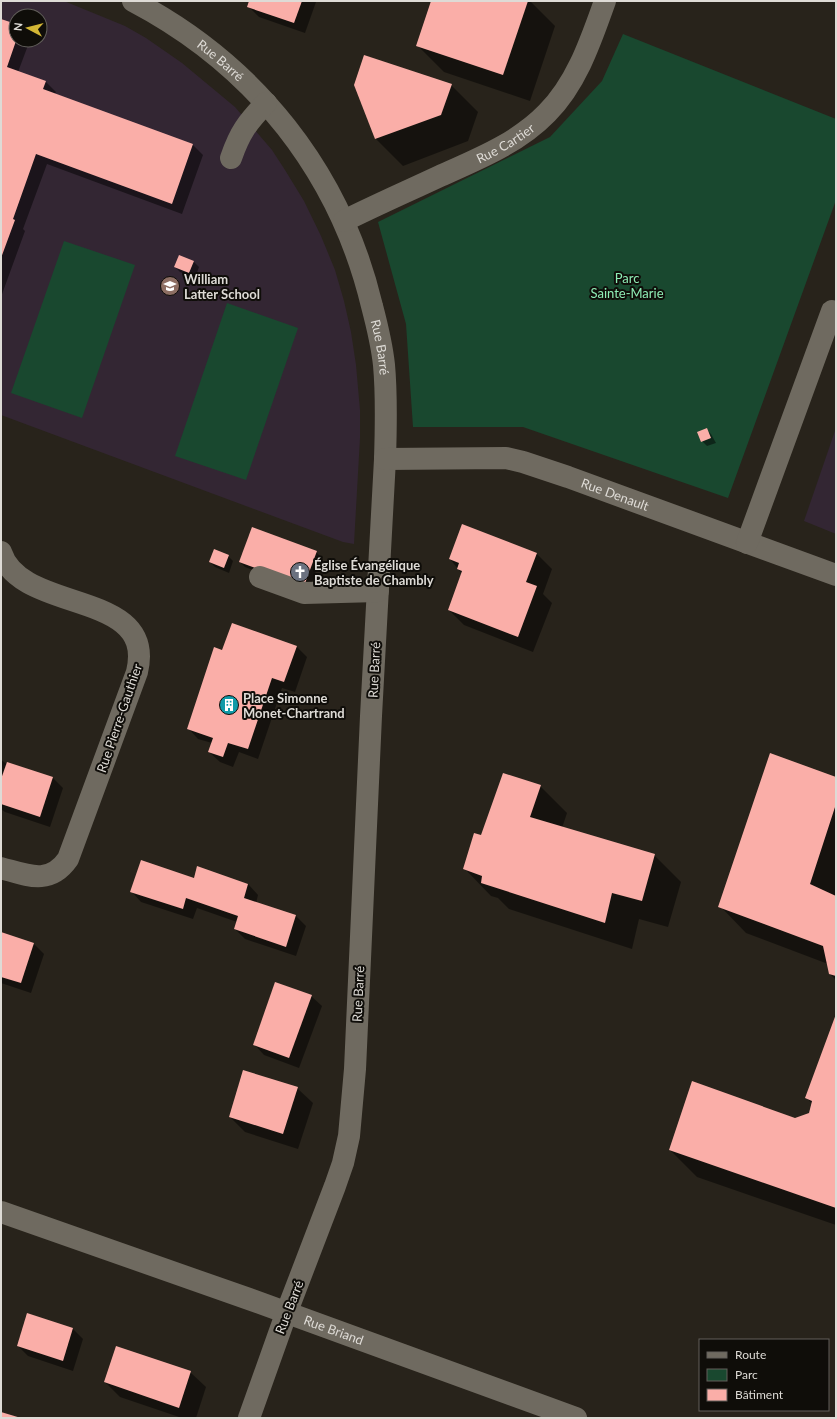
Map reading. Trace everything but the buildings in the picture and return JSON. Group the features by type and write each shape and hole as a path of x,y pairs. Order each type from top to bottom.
{"street":[{"name":"Rue Barré","path":"133,1 167,20 193,37 241,76 293,135 311,161 329,191 344,221 359,259 369,293 381,350 385,381 385,459 350,1136 335,1186 286,1314 249,1418"},
{"name":"Rue Cartier","path":"344,221 495,151 526,132 547,113 566,89 582,61 605,1"},
{"path":"231,158 240,134 250,120 266,103"},
{"path":"747,543 832,311"},
{"name":"Rue Denault","path":"385,459 506,458 523,462 836,575"},
{"name":"Rue Pierre-Gauthier","path":"1,552 3,558 17,576 32,585 118,618 130,628 134,635 140,657 137,672 68,859 59,870 40,877 1,868"},
{"path":"260,577 304,593 378,592"},
{"name":"Rue Briand","path":"2,1214 576,1418"}],"shaded area":[{"name":"William Latter School","path":"1,1 64,1 125,26 146,38 182,63 235,107 272,150 285,170 304,201 335,270 351,332 360,410 360,438 354,544 343,542 1,415"},
{"path":"836,428 836,534 804,521"}],"green space":[{"name":"Parc Sainte-Marie","path":"623,34 836,119 836,200 728,498 523,427 413,427 406,324 378,222 550,137 602,81"},
{"path":"64,241 135,265 82,418 11,393"},
{"path":"227,303 298,328 246,480 175,456"}],"place":[{"name":"William Latter School","path":"170,286"},
{"name":"Église Évangélique Baptiste de Chambly","path":"300,572"},
{"name":"Place Simonne Monet-Chartrand","path":"229,705"}]}
